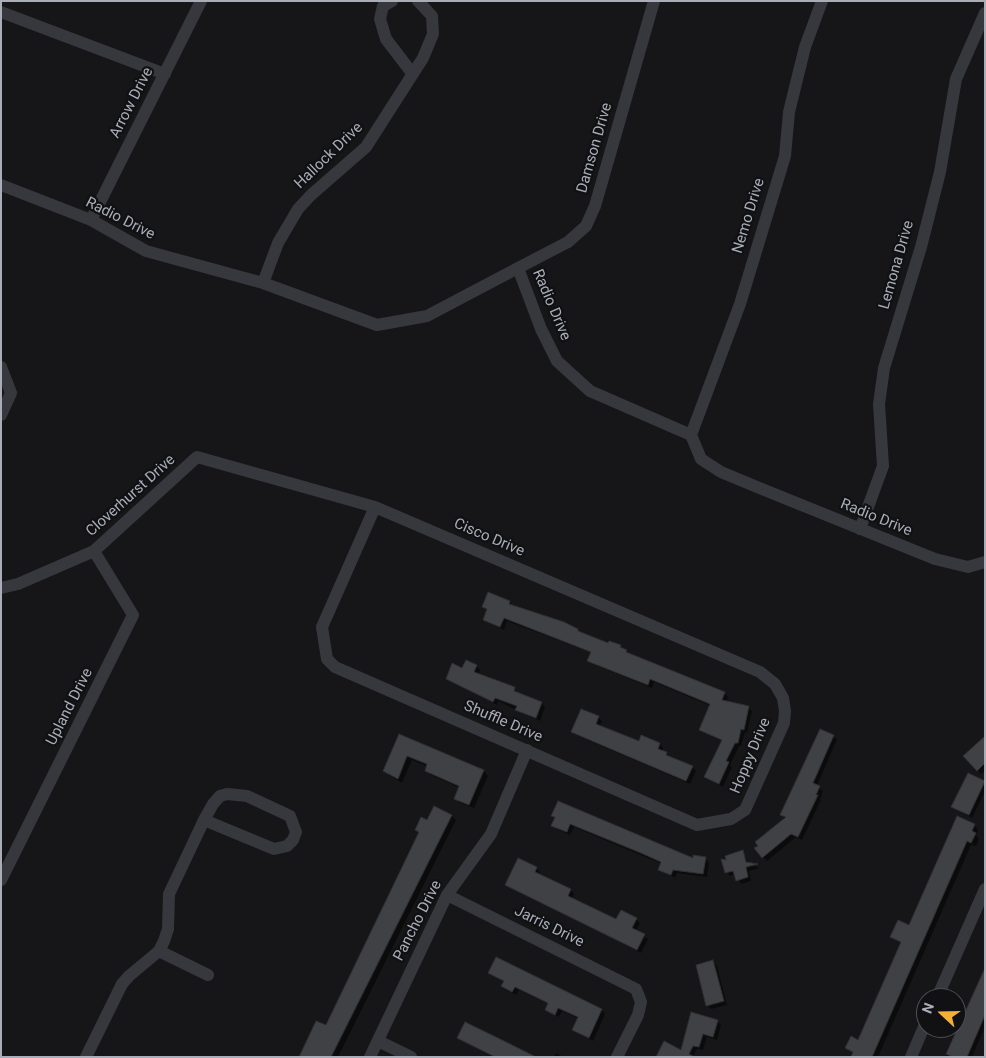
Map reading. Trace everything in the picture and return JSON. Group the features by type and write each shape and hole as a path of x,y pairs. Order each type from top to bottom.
{"street":[{"name":"Arrow Drive","path":"91,220 201,1"},
{"path":"392,1 383,6 380,18 386,39 412,73"},
{"name":"Hallock Drive","path":"263,283 278,243 298,209 311,195 366,147 423,58 433,34 432,16 418,1"},
{"name":"Damson Drive","path":"518,268 568,242 586,226 595,206 654,1"},
{"name":"Nemo Drive","path":"691,435 740,304 785,156 790,112 802,56 822,1"},
{"path":"1,12 165,74"},
{"name":"Lemona Drive","path":"860,529 883,466 879,404 884,368 940,172 956,79 985,13"},
{"name":"Radio Drive","path":"1,185 91,220 146,252 263,283 377,325 427,316 518,268 541,329 557,361 590,391 691,435 701,459 721,472 935,559 968,567 985,562"},
{"path":"1,367 11,393 1,415"},
{"name":"Cisco Drive","path":"197,457 375,507 760,672"},
{"name":"Cloverhurst Drive","path":"1,588 18,584 94,551 197,457"},
{"name":"Shuffle Drive","path":"375,507 322,627 327,659 335,667 697,825"},
{"name":"Upland Drive","path":"1,880 134,615 94,551"},
{"name":"Hoppy Drive","path":"697,825 731,819 745,810 784,723 786,711 783,698 775,684 760,672"},
{"name":"Pancho Drive","path":"370,1057 447,894 491,834 527,750"},
{"path":"86,1057 122,984 159,951 168,929 169,894 204,820 220,796 238,794 247,796 290,816 296,832 288,846 274,849 204,820"},
{"path":"941,988 985,889"},
{"name":"Jarris Drive","path":"447,894 636,988 640,1002 638,1015 617,1057"},
{"path":"159,951 208,975"},
{"path":"911,1057 919,1038"},
{"path":"378,1041 411,1057"}],"building":[{"path":"488,592 510,601 509,604 564,622 578,629 578,631 608,643 609,641 621,645 620,647 627,650 626,652 725,692 722,700 749,706 744,730 741,729 738,743 735,743 726,761 729,762 719,784 704,777 722,740 699,730 710,704 650,679 648,685 587,661 591,652 504,618 500,627 483,620 487,609 482,607"},
{"path":"466,660 477,665 474,672 515,687 514,691 542,702 536,718 515,710 517,706 495,698 493,702 446,679 452,663 462,668"},
{"path":"581,709 599,716 596,724 639,741 641,735 660,743 658,749 667,752 666,755 693,766 686,781 571,732"},
{"path":"820,729 834,735 813,783 820,786 816,795 818,795 798,837 791,834 762,858 754,848 758,846 755,842 786,817 780,815"},
{"path":"399,734 484,770 469,805 454,799 459,786 425,771 427,764 407,756 398,779 383,771"},
{"path":"985,736 985,763 977,771 963,756"},
{"path":"968,773 985,781 969,815 951,807"},
{"path":"558,801 693,858 693,855 706,857 703,874 673,870 671,875 658,870 661,862 570,824 567,832 551,826 555,817 551,816"},
{"path":"434,806 452,815 331,1057 299,1057 316,1021 326,1025 419,832 415,830 421,817 427,820"},
{"path":"957,816 975,824 972,831 976,833 971,843 967,841 872,1057 851,1057 853,1052 845,1048 851,1036 858,1040 901,942 890,937 898,920 909,925"},
{"path":"743,850 746,862 758,864 746,867 748,877 736,881 733,871 725,873 721,859 726,860 725,856"},
{"path":"518,858 537,867 535,872 571,889 568,896 616,919 621,910 637,918 632,928 645,934 637,950 505,885"},
{"path":"496,957 602,1009 589,1038 572,1030 578,1017 558,1008 555,1015 545,1010 548,1003 515,987 512,992 501,986 504,981 488,973"},
{"path":"713,960 724,1001 706,1006 696,965"},
{"path":"985,968 985,1015 967,1057 953,1057 946,1054 953,1038 966,1038 966,1010"},
{"path":"691,1012 718,1020 713,1037 703,1034 699,1047 693,1046 689,1054 695,1057 656,1057 664,1041 681,1050"},
{"path":"465,1022 536,1057 495,1057 457,1038"}]}
